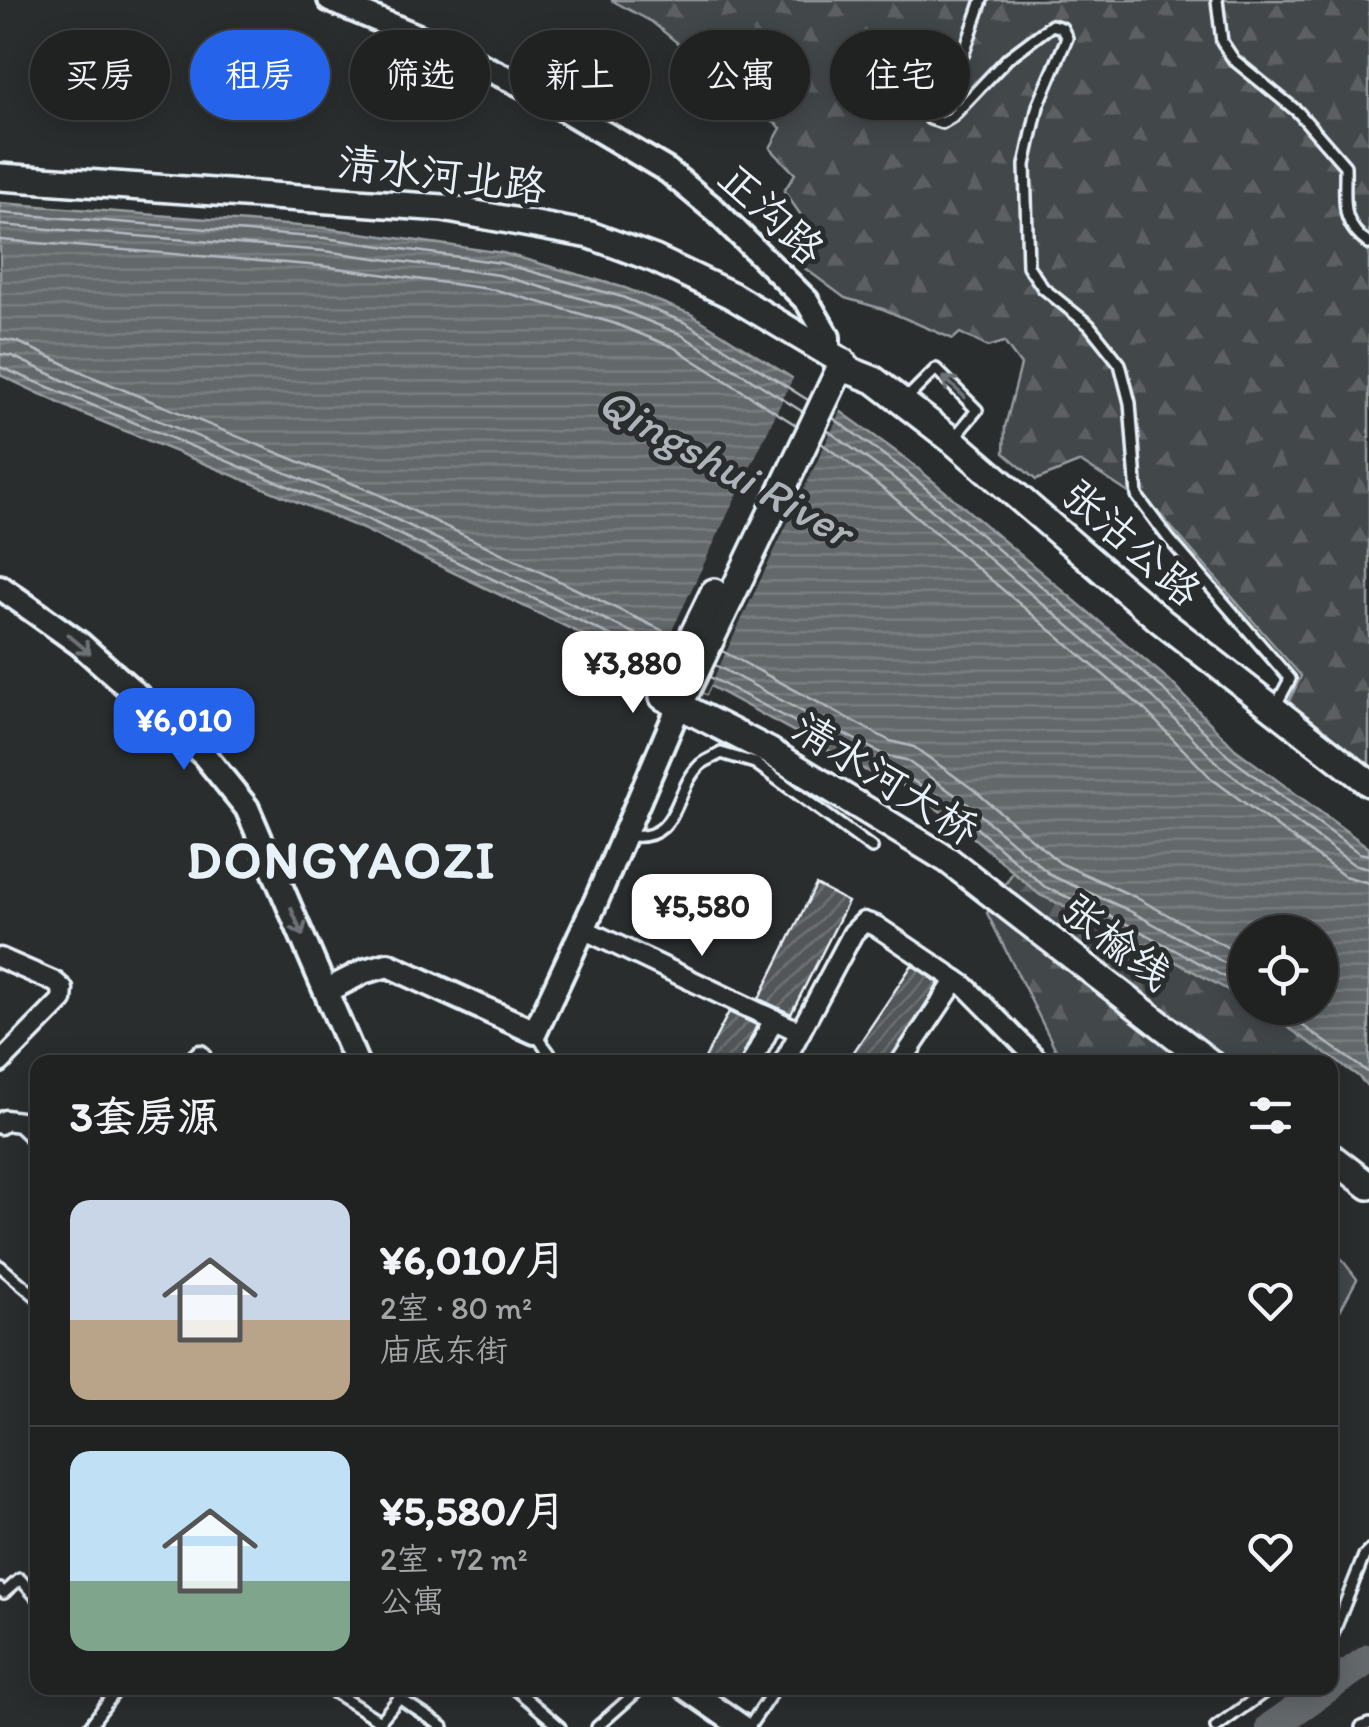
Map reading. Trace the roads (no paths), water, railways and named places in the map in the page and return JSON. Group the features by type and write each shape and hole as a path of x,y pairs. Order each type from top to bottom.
{"main road":[{"name":"清水河北路","path":"0,177 443,208 590,236 655,259 748,304 835,365"},
{"name":"清水河北路","path":"0,188 36,194 444,218 509,229 587,247 652,270 835,365"},
{"path":"681,696 818,394 835,365"},
{"name":"张沽公路","path":"835,365 874,380 952,440 1160,621 1369,783"},
{"name":"清水河大桥","path":"681,696 864,806 977,882"},
{"name":"张榆线","path":"977,882 1199,1055"},
{"path":"1338,1162 1369,1186"}],"street":[{"name":"正沟路","path":"330,0 528,88 668,171 716,211 807,301 828,337 835,365"},
{"name":"正沟路","path":"362,0 532,78 676,165 815,294 837,322 846,349 835,365"},
{"path":"0,587 80,644 204,755 228,783 246,808 353,1055"},
{"path":"326,991 365,971 388,966 535,1032 662,741 659,707 681,696"},
{"path":"788,1055 852,933 864,922 876,926 956,980 1033,1055"},
{"path":"582,929 800,1032"},
{"path":"0,958 55,982 62,989 62,1000 0,1064"},
{"path":"905,1055 956,980"},
{"path":"756,1055 774,1019"},
{"path":"0,1124 5,1120 20,1122 30,1131"},
{"path":"697,1695 745,1727"}],"lane":[{"path":"982,0 964,53 936,99 930,119 942,123 952,117 1008,58 1052,24 1062,28 1067,38 1038,106 1025,165 1028,266 1042,288 1089,325 1120,364 1130,403 1138,496 1290,679 1274,708"},
{"path":"1217,0 1222,42 1234,60 1298,112 1345,166 1345,216 1355,233 1369,244"},
{"path":"903,402 936,369 977,410 952,440"},
{"path":"623,835 644,838 653,834 672,818 698,766 721,753 755,763 872,848"},
{"path":"535,1032 551,1055"},
{"path":"0,1266 30,1291"},
{"path":"1338,1621 1369,1551"},
{"path":"0,1589 4,1593 20,1579 30,1590"},
{"path":"90,1727 113,1695"},
{"path":"337,1695 378,1724 399,1698 444,1727"},
{"path":"522,1695 560,1727"},
{"path":"597,1727 632,1695"},
{"path":"745,1727 770,1695"},
{"path":"1216,1727 1260,1695"},
{"path":"1361,1727 1369,1724"}],"water":[{"name":"Qingshui River","path":"0,203 326,228 503,253 625,288 691,314 811,390 909,461 1170,681 1235,749 1369,848 1369,1088 1338,1062 1338,1055 1328,1055 1284,1025 1338,1025 1338,915 1228,915 1228,990 1118,931 1040,895 953,820 893,779 885,781 710,686 706,694 363,529 74,410 0,375"}],"waterway":[{"path":"1338,1680 1369,1659"},
{"path":"1271,1727 1317,1695"}],"district":[{"name":"DONGYAOZI","path":"342,860"}]}
